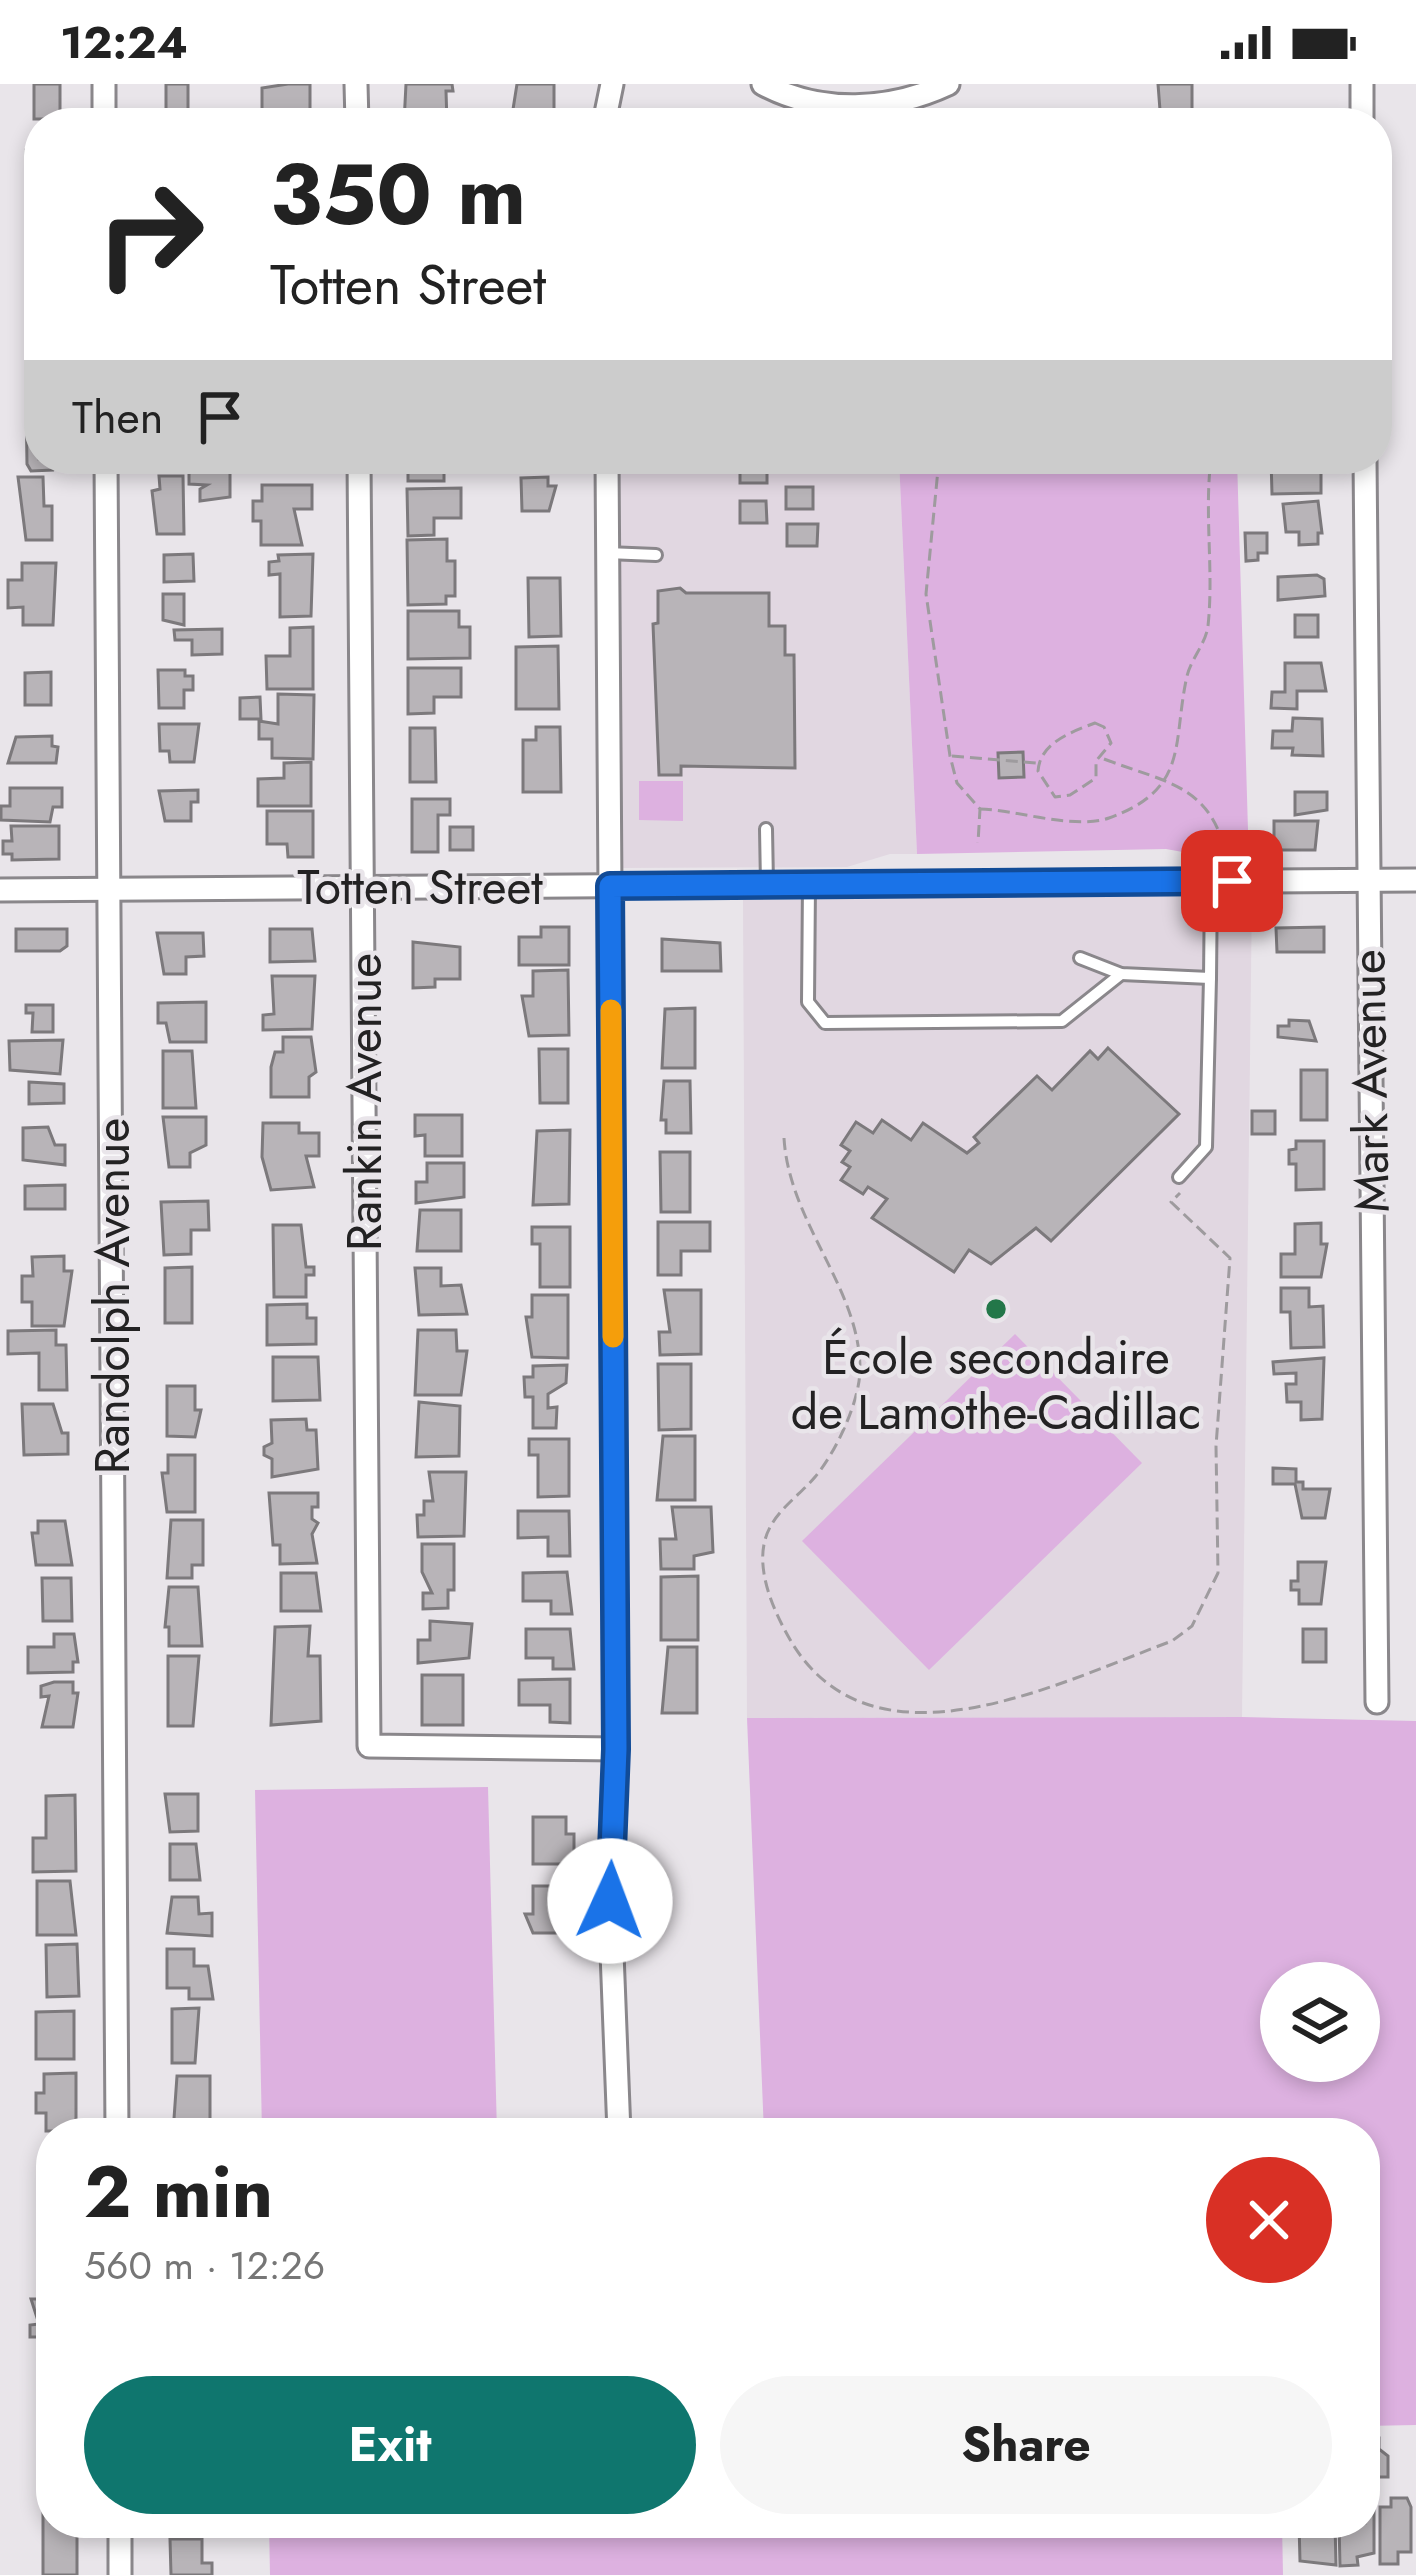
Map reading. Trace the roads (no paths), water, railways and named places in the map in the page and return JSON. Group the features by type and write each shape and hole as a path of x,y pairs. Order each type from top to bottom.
{"street":[{"path":"764,92 816,103 878,107 948,84"},
{"name":"Randolph Avenue","path":"106,474 117,2118"},
{"name":"Rankin Avenue","path":"359,474 369,1746 616,1749"},
{"path":"607,474 616,1749 610,1901 619,2118"},
{"name":"Mark Avenue","path":"1365,474 1377,1702"},
{"name":"Totten Street","path":"0,890 1416,880"},
{"path":"120,2538 121,2575"}],"lane":[{"path":"608,553 656,556"},
{"path":"766,829 767,884"},
{"path":"1181,1183 1205,1147 1211,881"},
{"path":"809,884 808,1002 825,1022 1062,1021 1121,974"},
{"path":"1080,958 1121,974 1210,978"}],"place":[{"name":"École secondaire de Lamothe-Cadillac","path":"996,1309"}]}
